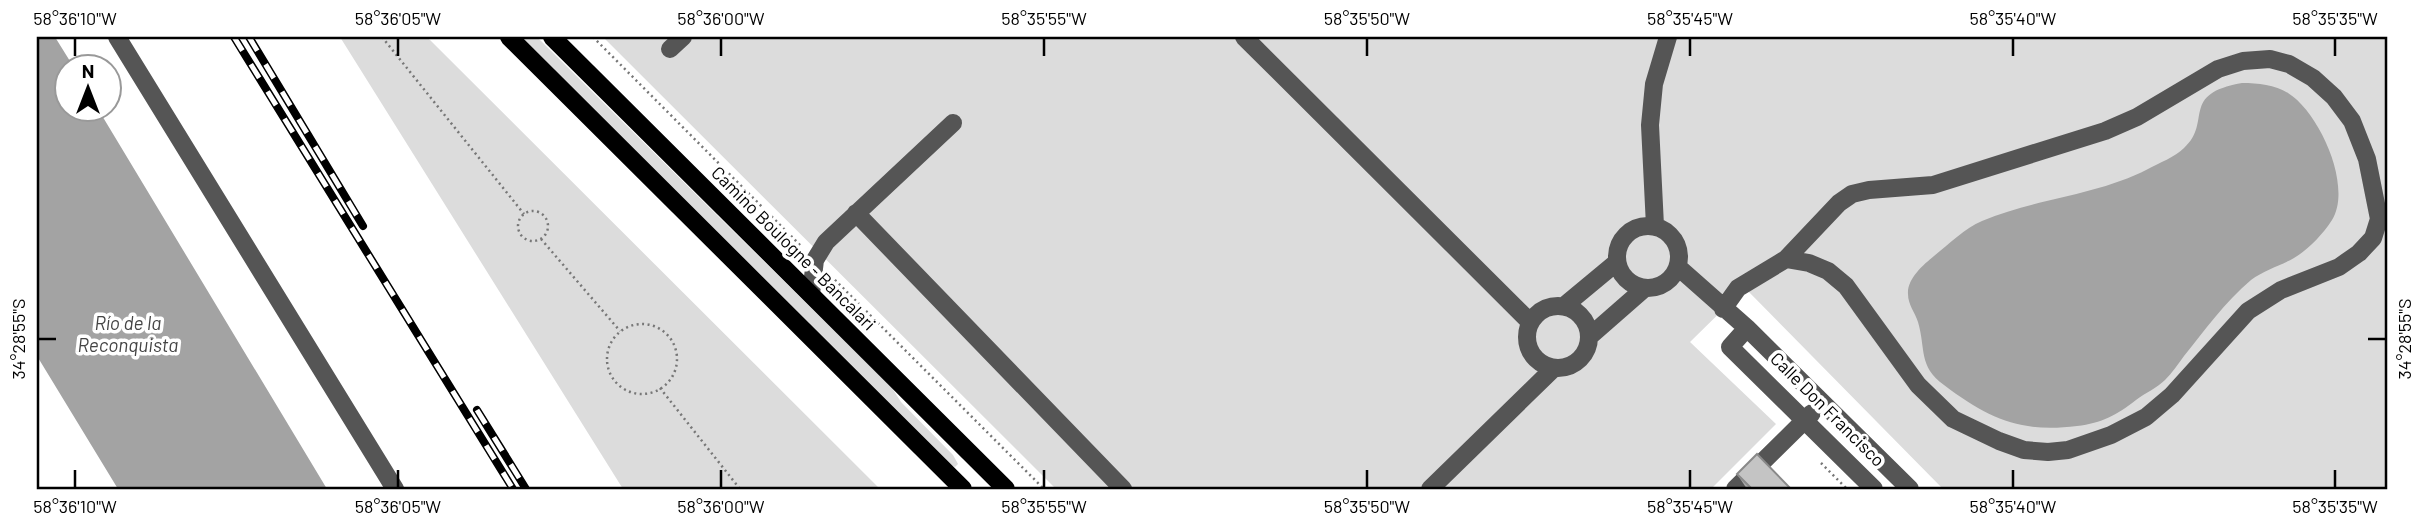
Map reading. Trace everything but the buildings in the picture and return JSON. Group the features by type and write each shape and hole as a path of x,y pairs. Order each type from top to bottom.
{"main road":[{"path":"509,37 953,486"},
{"name":"Camino Boulogne - Bancalari","path":"552,37 1006,489"}],"street":[{"path":"117,37 395,489"},
{"path":"1244,37 1530,322"},
{"path":"1655,226 1650,125 1654,84 1668,37"},
{"path":"1723,309 1738,288 1786,259 1839,202 1852,194 1933,185 2105,131 2137,117 2218,69 2243,61 2270,59 2289,64 2313,78 2334,97 2352,121 2367,159 2379,219 2373,238 2359,253 2339,267 2281,290 2248,311 2172,395 2146,417 2111,435 2068,450 2048,452 2024,450 1999,442 1953,419 1918,385 1846,286 1828,271 1798,260 1786,259"},
{"path":"811,294 815,260 826,242 953,123"},
{"path":"856,214 1123,489"},
{"path":"1430,489 1554,368 1574,363 1582,356 1589,337 1645,288 1664,283 1672,276 1678,267 1679,257 1673,237 1655,226 1644,226 1626,234 1617,252 1617,262 1626,279 1645,288"},
{"path":"1564,306 1617,262"},
{"name":"Calle Don Francisco","path":"1678,267 1747,328 1910,489"},
{"path":"1554,368 1536,359 1530,351 1527,332 1536,314 1544,308 1564,306 1574,310 1582,317 1589,337"},
{"name":"Calle Don Francisco","path":"1747,328 1730,347 1874,489"},
{"path":"1735,489 1822,403"}],"path":[{"path":"382,37 524,214"},
{"path":"534,211 546,219 548,228 541,239 530,241 521,236 518,226 524,214 534,211"},
{"path":"541,239 620,331"},
{"path":"642,324 653,326 671,339 676,349 675,371 660,388 638,393 626,390 610,374 608,351 612,340 620,331 642,324"},
{"path":"660,388 740,489"}],"shaded area":[{"path":"340,37 427,37 880,489 623,489"},
{"path":"517,37 537,37 892,388 901,402 953,455 958,464 955,467 947,463"},
{"path":"603,37 2387,37 2387,489 1943,489 1745,288 1690,342 1776,424 1711,489 1056,489"}],"water":[{"name":"Río de la Reconquista","path":"37,37 55,37 64,52 52,52 52,122 106,122 327,489 118,489 37,356"},
{"path":"2242,83 2266,85 2288,93 2311,116 2330,151 2338,188 2337,206 2332,220 2310,246 2294,258 2251,280 2224,307 2165,380 2109,418 2086,425 2057,428 2022,425 2006,421 1976,407 1936,378 1926,364 1918,322 1908,298 1910,283 1925,264 1963,232 1982,221 2023,207 2108,185 2172,157 2192,138 2200,110 2210,94"}],"railway":[{"path":"234,37 513,489"},
{"path":"249,37 363,226"},
{"path":"477,410 526,489"}]}
